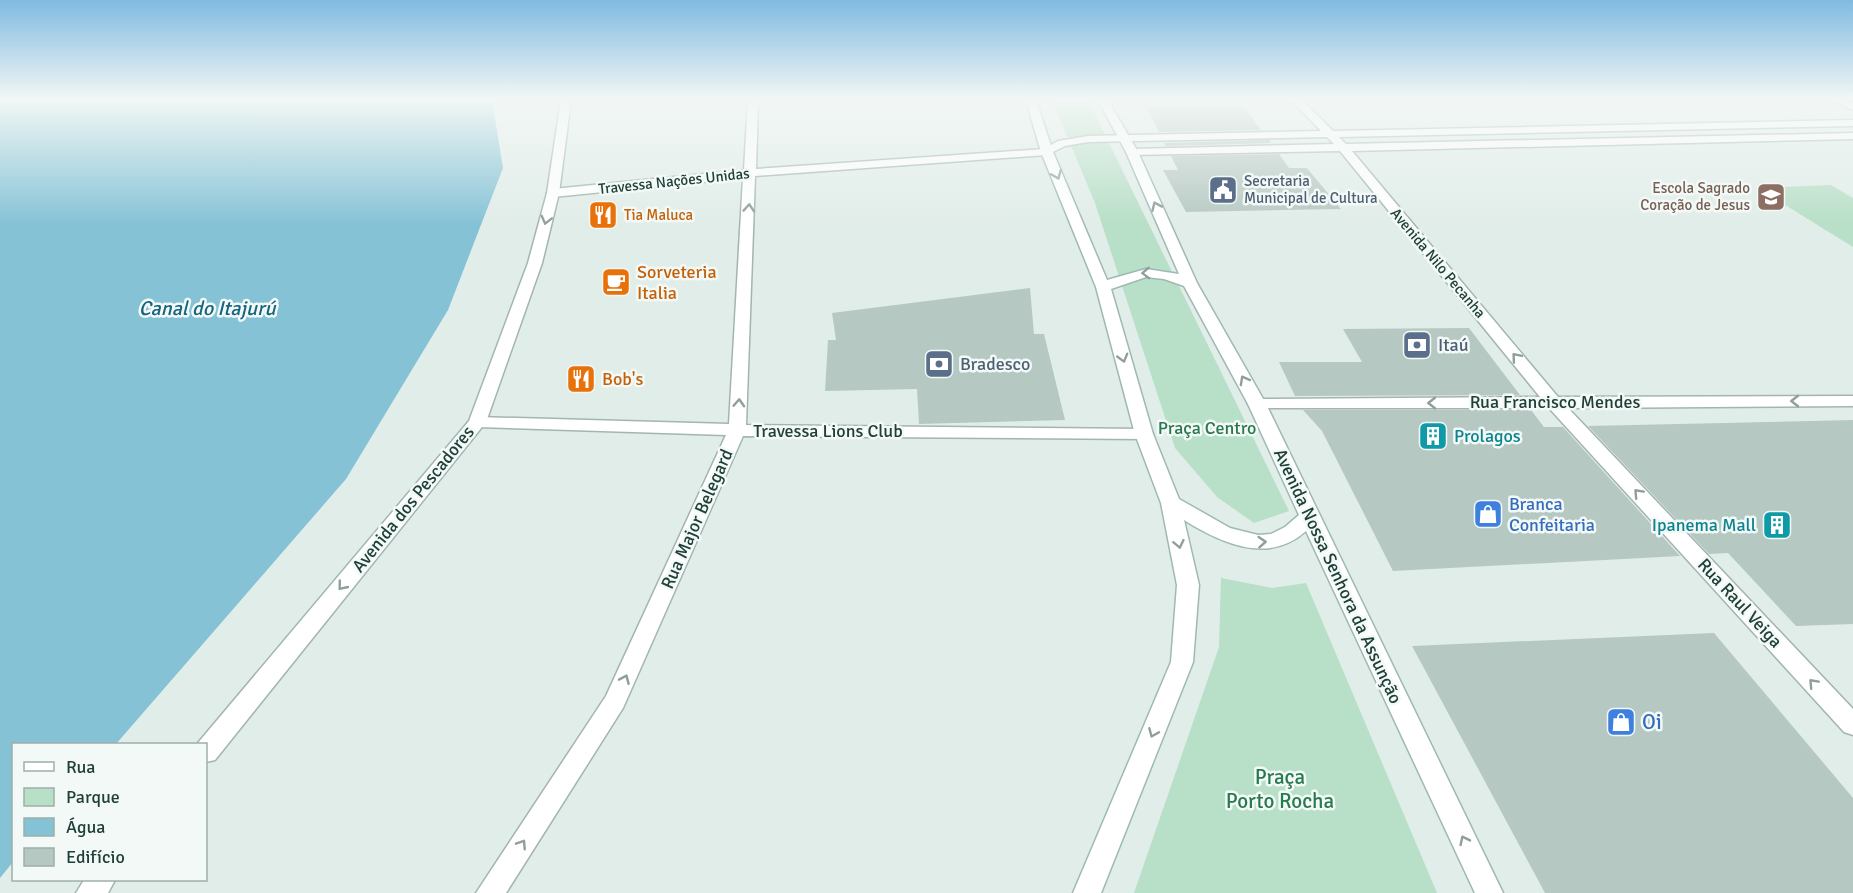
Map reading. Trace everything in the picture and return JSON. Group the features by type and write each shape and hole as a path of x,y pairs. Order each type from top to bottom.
{"street":[{"name":"Avenida dos Pescadores","path":"207,751 477,422 535,263 553,194 560,142"},
{"name":"Rua Major Belegard","path":"490,893 615,701 737,430 752,142"},
{"path":"1044,142 1103,287 1144,434 1171,503 1188,585 1182,662 1086,893"},
{"path":"1127,144 1166,142"},
{"name":"Avenida Nilo Pecanha","path":"1336,142 1553,402"},
{"path":"1127,144 1341,146 1563,142"},
{"name":"Travessa Nações Unidas","path":"553,194 752,173 1047,152 1062,143 1127,144"},
{"name":"Avenida Nossa Senhora da Assunção","path":"1127,144 1191,283 1257,404 1489,893"},
{"path":"1103,287 1126,276 1145,271 1162,273 1191,283"},
{"name":"Rua Francisco Mendes","path":"1257,404 1853,400"},
{"name":"Rua Raul Veiga","path":"1553,402 1853,725"},
{"name":"Travessa Lions Club","path":"477,422 737,430 1144,434"},
{"path":"1171,503 1217,531 1248,543 1278,541 1295,532 1309,517"},
{"path":"90,893 99,881"}],"green space":[{"name":"Praça Centro","path":"1069,142 1108,142 1289,511 1254,523 1217,497 1175,448 1095,203"},
{"path":"1831,185 1853,198 1853,247 1758,188"},
{"name":"Praça Porto Rocha","path":"1221,578 1272,588 1306,583 1437,893 1134,893 1219,647"}],"water":[{"name":"Canal do Itajurú","path":"0,142 499,142 503,168 448,310 346,479 117,743 12,743 12,863 0,878"}],"building":[{"path":"1270,142 1271,143 1166,146 1164,143"},
{"name":"Secretaria Municipal de Cultura","path":"1279,154 1289,168 1307,168 1341,209 1186,212 1163,170 1178,170 1171,156"},
{"name":"Bradesco","path":"1030,288 1034,334 1044,334 1065,420 919,424 917,389 825,391 828,340 836,340 832,313"},
{"name":"Itaú","path":"1469,328 1520,395 1295,396 1279,362 1362,362 1343,329"},
{"path":"1303,410 1531,410 1544,427 1563,427 1680,556 1393,571 1322,431"},
{"name":"Ipanema Mall","path":"1853,420 1853,624 1796,626 1728,553 1709,554 1588,426"},
{"name":"Oi","path":"1714,633 1853,798 1853,893 1545,893 1412,646"}],"place":[{"name":"Secretaria Municipal de Cultura","path":"1223,190"},
{"name":"Escola Sagrado Coração de Jesus","path":"1771,197"},
{"name":"Tia Maluca","path":"603,215"},
{"name":"Sorveteria Italia","path":"616,282"},
{"name":"Itaú","path":"1417,345"},
{"name":"Bradesco","path":"939,364"},
{"name":"Bob's","path":"581,379"},
{"name":"Prolagos","path":"1433,436"},
{"name":"Branca Confeitaria","path":"1488,514"},
{"name":"Ipanema Mall","path":"1777,525"},
{"name":"Oi","path":"1621,722"}]}
